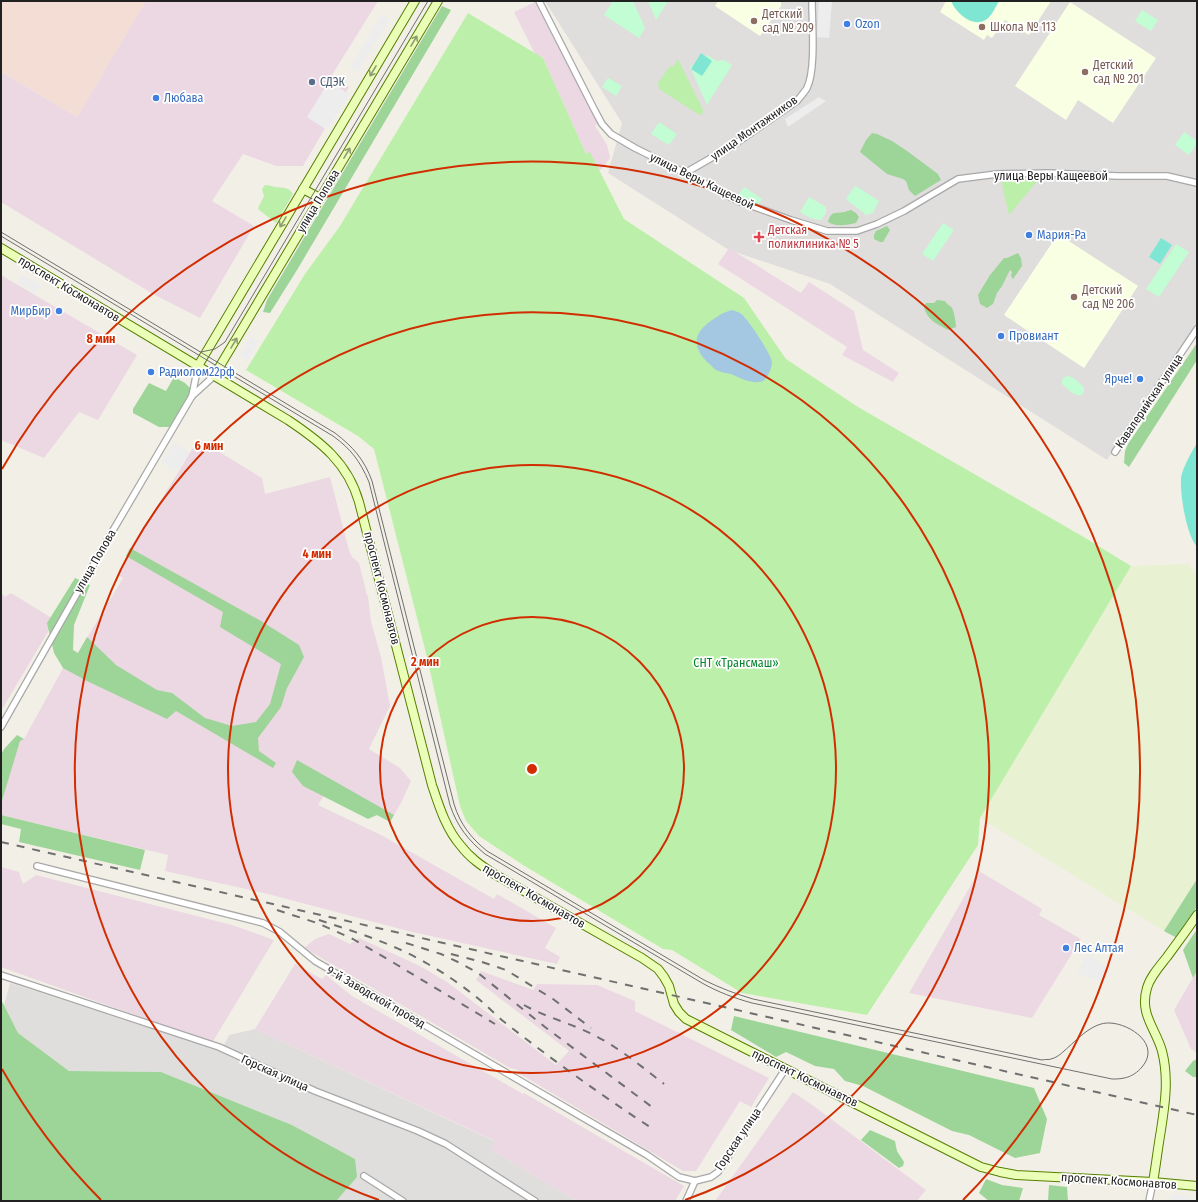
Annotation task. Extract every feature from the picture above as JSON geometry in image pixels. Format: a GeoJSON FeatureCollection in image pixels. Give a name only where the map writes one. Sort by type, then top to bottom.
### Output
{"type":"FeatureCollection","features":[{"type":"Feature","properties":{"kind":"main road","name":"улица Попова"},"geometry":{"type":"LineString","coordinates":[[198,366],[415,1]]}},
{"type":"Feature","properties":{"kind":"main road","name":"улица Попова"},"geometry":{"type":"LineString","coordinates":[[214,376],[438,1]]}},
{"type":"Feature","properties":{"kind":"main road"},"geometry":{"type":"LineString","coordinates":[[303,188],[320,198]]}},
{"type":"Feature","properties":{"kind":"main road","name":"проспект Космонавтов"},"geometry":{"type":"LineString","coordinates":[[1,248],[288,420],[312,436],[327,449],[345,470],[357,493],[432,785],[445,819],[460,845],[479,864],[642,958],[658,969],[670,986],[674,1004],[686,1019],[981,1167],[1016,1175],[1153,1182],[1197,1186]]}},
{"type":"Feature","properties":{"kind":"main road"},"geometry":{"type":"LineString","coordinates":[[1153,1182],[1165,1108],[1166,1074],[1162,1049],[1148,1019],[1144,1007],[1144,998],[1152,976],[1197,915]]}},
{"type":"Feature","properties":{"kind":"street","name":"улица Веры Кащеевой"},"geometry":{"type":"LineString","coordinates":[[539,1],[602,124],[611,134],[738,201],[827,231],[857,231],[877,224],[904,211],[958,179],[964,178],[997,174],[1048,173],[1118,176],[1167,176],[1197,182]]}},
{"type":"Feature","properties":{"kind":"street","name":"улица Монтажников"},"geometry":{"type":"LineString","coordinates":[[685,173],[732,146],[797,101],[803,93],[810,79],[813,51],[812,1]]}},
{"type":"Feature","properties":{"kind":"street","name":"Кавалерийская улица"},"geometry":{"type":"LineString","coordinates":[[1114,452],[1197,330]]}},
{"type":"Feature","properties":{"kind":"street","name":"улица Попова"},"geometry":{"type":"LineString","coordinates":[[192,396],[198,366]]}},
{"type":"Feature","properties":{"kind":"street","name":"улица Попова"},"geometry":{"type":"LineString","coordinates":[[1,727],[112,532],[192,396],[214,376]]}},
{"type":"Feature","properties":{"kind":"street","name":"9-й Заводской проезд"},"geometry":{"type":"LineString","coordinates":[[37,866],[263,923],[280,932],[315,961],[647,1155],[679,1177],[695,1181]]}},
{"type":"Feature","properties":{"kind":"street","name":"Горская улица"},"geometry":{"type":"LineString","coordinates":[[1,975],[219,1047],[315,1091],[418,1131],[446,1144],[535,1201]]}},
{"type":"Feature","properties":{"kind":"street","name":"Горская улица"},"geometry":{"type":"LineString","coordinates":[[695,1181],[718,1172],[786,1068]]}},
{"type":"Feature","properties":{"kind":"street"},"geometry":{"type":"LineString","coordinates":[[364,1176],[403,1201]]}},
{"type":"Feature","properties":{"kind":"street"},"geometry":{"type":"LineString","coordinates":[[686,1201],[695,1181]]}},
{"type":"Feature","properties":{"kind":"street"},"geometry":{"type":"LineString","coordinates":[[1149,1201],[1153,1182]]}},
{"type":"Feature","properties":{"kind":"shaded area"},"geometry":{"type":"Polygon","coordinates":[[[1,1],[146,1],[77,117],[1,72],[1,1]]]}},
{"type":"Feature","properties":{"kind":"shaded area"},"geometry":{"type":"Polygon","coordinates":[[[146,1],[378,1],[332,75],[349,87],[303,166],[276,166],[243,154],[212,201],[254,226],[200,318],[153,294],[1,202],[1,72],[77,117],[146,1]]]}},
{"type":"Feature","properties":{"kind":"shaded area"},"geometry":{"type":"Polygon","coordinates":[[[545,1],[1197,1],[1197,324],[1107,460],[830,284],[729,250],[608,173],[622,123],[545,1]]]}},
{"type":"Feature","properties":{"kind":"shaded area","name":"Детский сад № 209"},"geometry":{"type":"Polygon","coordinates":[[[718,1],[781,1],[781,6],[760,36],[715,6],[718,1]]]}},
{"type":"Feature","properties":{"kind":"shaded area"},"geometry":{"type":"Polygon","coordinates":[[[819,1],[832,1],[829,38],[817,37],[819,1]]]}},
{"type":"Feature","properties":{"kind":"shaded area","name":"Школа № 113"},"geometry":{"type":"Polygon","coordinates":[[[946,1],[1051,1],[1029,35],[1005,20],[992,38],[987,35],[984,40],[940,12],[946,1]]]}},
{"type":"Feature","properties":{"kind":"shaded area"},"geometry":{"type":"Polygon","coordinates":[[[951,1],[999,1],[989,18],[982,22],[976,22],[971,21],[961,15],[953,6],[951,1]]]}},
{"type":"Feature","properties":{"kind":"shaded area"},"geometry":{"type":"Polygon","coordinates":[[[535,2],[598,124],[595,126],[607,145],[610,158],[602,169],[599,170],[590,153],[586,154],[543,58],[535,54],[514,12],[535,2]]]}},
{"type":"Feature","properties":{"kind":"shaded area","name":"Детский сад № 201"},"geometry":{"type":"Polygon","coordinates":[[[1070,2],[1156,58],[1113,123],[1078,100],[1066,120],[1015,86],[1070,2]]]}},
{"type":"Feature","properties":{"kind":"shaded area"},"geometry":{"type":"Polygon","coordinates":[[[382,14],[390,19],[358,72],[350,67],[382,14]]]}},
{"type":"Feature","properties":{"kind":"shaded area"},"geometry":{"type":"Polygon","coordinates":[[[701,53],[712,61],[702,76],[691,69],[701,53]]]}},
{"type":"Feature","properties":{"kind":"shaded area"},"geometry":{"type":"Polygon","coordinates":[[[329,81],[349,94],[327,130],[307,117],[329,81]]]}},
{"type":"Feature","properties":{"kind":"shaded area"},"geometry":{"type":"Polygon","coordinates":[[[819,97],[826,101],[788,127],[785,119],[819,97]]]}},
{"type":"Feature","properties":{"kind":"shaded area","name":"Детский сад № 206"},"geometry":{"type":"Polygon","coordinates":[[[1058,234],[1138,286],[1084,368],[1004,315],[1058,234]]]}},
{"type":"Feature","properties":{"kind":"shaded area"},"geometry":{"type":"Polygon","coordinates":[[[1161,238],[1172,245],[1160,264],[1149,257],[1161,238]]]}},
{"type":"Feature","properties":{"kind":"shaded area"},"geometry":{"type":"Polygon","coordinates":[[[729,248],[801,293],[809,282],[854,311],[863,350],[899,373],[893,382],[842,355],[847,347],[718,264],[729,248]]]}},
{"type":"Feature","properties":{"kind":"shaded area"},"geometry":{"type":"Polygon","coordinates":[[[22,274],[41,285],[36,294],[17,283],[22,274]]]}},
{"type":"Feature","properties":{"kind":"shaded area"},"geometry":{"type":"Polygon","coordinates":[[[1,275],[137,355],[98,420],[79,412],[44,458],[1,440],[1,275]]]}},
{"type":"Feature","properties":{"kind":"shaded area"},"geometry":{"type":"Polygon","coordinates":[[[732,310],[740,313],[748,321],[771,358],[772,362],[770,369],[767,377],[763,381],[751,382],[716,370],[699,352],[697,347],[697,337],[699,333],[708,323],[719,315],[732,310]]]}},
{"type":"Feature","properties":{"kind":"shaded area"},"geometry":{"type":"Polygon","coordinates":[[[251,337],[259,341],[248,361],[240,356],[251,337]]]}},
{"type":"Feature","properties":{"kind":"shaded area"},"geometry":{"type":"Polygon","coordinates":[[[198,439],[262,478],[265,494],[330,477],[349,550],[352,557],[359,563],[368,596],[371,622],[381,657],[390,706],[369,749],[400,768],[411,781],[390,822],[328,789],[318,805],[381,835],[494,899],[497,894],[556,928],[545,948],[560,957],[557,964],[408,931],[268,894],[165,871],[168,855],[1,815],[3,795],[20,741],[24,739],[73,650],[78,653],[123,578],[118,575],[128,557],[126,556],[198,439]]]}},
{"type":"Feature","properties":{"kind":"shaded area"},"geometry":{"type":"Polygon","coordinates":[[[174,442],[190,452],[179,469],[176,468],[175,471],[161,463],[174,442]]]}},
{"type":"Feature","properties":{"kind":"shaded area"},"geometry":{"type":"Polygon","coordinates":[[[1197,443],[1197,547],[1193,541],[1187,524],[1183,504],[1181,478],[1183,470],[1197,443]]]}},
{"type":"Feature","properties":{"kind":"shaded area"},"geometry":{"type":"Polygon","coordinates":[[[1188,564],[1197,574],[1197,879],[1164,931],[980,818],[1131,566],[1188,564]]]}},
{"type":"Feature","properties":{"kind":"shaded area"},"geometry":{"type":"Polygon","coordinates":[[[1,593],[5,597],[11,593],[55,620],[1,711],[1,593]]]}},
{"type":"Feature","properties":{"kind":"shaded area"},"geometry":{"type":"Polygon","coordinates":[[[1,867],[19,872],[23,884],[36,875],[232,925],[274,940],[212,1043],[1,967],[1,867]]]}},
{"type":"Feature","properties":{"kind":"shaded area"},"geometry":{"type":"Polygon","coordinates":[[[979,871],[1042,909],[1039,915],[1081,939],[1032,1018],[909,993],[979,871]]]}},
{"type":"Feature","properties":{"kind":"shaded area"},"geometry":{"type":"Polygon","coordinates":[[[329,934],[350,944],[359,938],[420,966],[447,982],[556,1065],[569,1051],[476,980],[481,971],[533,990],[537,984],[597,985],[635,1001],[635,1011],[769,1078],[751,1107],[740,1101],[696,1171],[683,1171],[520,1074],[518,1070],[510,1068],[304,948],[315,939],[329,934]]]}},
{"type":"Feature","properties":{"kind":"shaded area"},"geometry":{"type":"Polygon","coordinates":[[[1087,954],[1111,969],[1103,982],[1077,973],[1087,954]]]}},
{"type":"Feature","properties":{"kind":"shaded area"},"geometry":{"type":"Polygon","coordinates":[[[295,964],[322,979],[326,975],[352,996],[523,1094],[524,1093],[684,1186],[675,1201],[577,1201],[491,1150],[495,1141],[255,1029],[295,964]]]}},
{"type":"Feature","properties":{"kind":"shaded area"},"geometry":{"type":"Polygon","coordinates":[[[1197,971],[1197,1053],[1191,1049],[1174,1010],[1197,971]]]}},
{"type":"Feature","properties":{"kind":"shaded area"},"geometry":{"type":"Polygon","coordinates":[[[10,983],[221,1051],[229,1035],[255,1029],[496,1142],[491,1150],[577,1201],[337,1201],[355,1159],[292,1125],[161,1072],[69,1071],[18,1033],[4,1005],[10,983]]]}},
{"type":"Feature","properties":{"kind":"shaded area"},"geometry":{"type":"Polygon","coordinates":[[[793,1092],[926,1190],[917,1201],[715,1201],[793,1092]]]}},
{"type":"Feature","properties":{"kind":"shaded area"},"geometry":{"type":"Polygon","coordinates":[[[1173,1193],[1191,1197],[1191,1201],[1171,1201],[1173,1193]]]}},
{"type":"Feature","properties":{"kind":"green space"},"geometry":{"type":"Polygon","coordinates":[[[613,1],[633,1],[645,28],[639,38],[604,15],[613,1]]]}},
{"type":"Feature","properties":{"kind":"green space"},"geometry":{"type":"Polygon","coordinates":[[[648,1],[668,1],[656,20],[648,1]]]}},
{"type":"Feature","properties":{"kind":"green space"},"geometry":{"type":"Polygon","coordinates":[[[442,6],[451,10],[297,270],[270,313],[263,312],[267,300],[442,6]]]}},
{"type":"Feature","properties":{"kind":"green space"},"geometry":{"type":"Polygon","coordinates":[[[1142,10],[1158,20],[1151,31],[1135,21],[1142,10]]]}},
{"type":"Feature","properties":{"kind":"green space","name":"СНТ «Трансмаш»"},"geometry":{"type":"Polygon","coordinates":[[[468,13],[543,58],[586,154],[590,152],[624,219],[744,298],[786,359],[858,407],[1082,536],[1131,566],[980,818],[978,845],[867,1015],[742,993],[672,950],[663,949],[523,865],[479,836],[466,821],[460,806],[426,653],[374,449],[358,436],[246,370],[305,274],[340,226],[468,13]]]}},
{"type":"Feature","properties":{"kind":"green space"},"geometry":{"type":"Polygon","coordinates":[[[707,55],[717,61],[724,60],[732,65],[707,105],[690,67],[707,55]]]}},
{"type":"Feature","properties":{"kind":"green space"},"geometry":{"type":"Polygon","coordinates":[[[678,59],[703,110],[702,115],[698,114],[659,89],[658,83],[670,66],[673,67],[678,59]]]}},
{"type":"Feature","properties":{"kind":"green space"},"geometry":{"type":"Polygon","coordinates":[[[608,78],[622,86],[616,96],[602,87],[608,78]]]}},
{"type":"Feature","properties":{"kind":"green space"},"geometry":{"type":"Polygon","coordinates":[[[659,122],[677,134],[669,145],[651,134],[659,122]]]}},
{"type":"Feature","properties":{"kind":"green space"},"geometry":{"type":"Polygon","coordinates":[[[1184,132],[1197,141],[1189,155],[1175,145],[1184,132]]]}},
{"type":"Feature","properties":{"kind":"green space"},"geometry":{"type":"Polygon","coordinates":[[[872,133],[892,141],[907,151],[938,174],[941,180],[915,196],[909,190],[906,181],[887,174],[860,152],[866,140],[872,133]]]}},
{"type":"Feature","properties":{"kind":"green space"},"geometry":{"type":"Polygon","coordinates":[[[1039,179],[1009,215],[1001,180],[1039,179]]]}},
{"type":"Feature","properties":{"kind":"green space"},"geometry":{"type":"Polygon","coordinates":[[[265,185],[286,188],[293,194],[276,223],[258,208],[264,196],[262,189],[265,185]]]}},
{"type":"Feature","properties":{"kind":"green space"},"geometry":{"type":"Polygon","coordinates":[[[856,186],[879,201],[873,213],[866,215],[846,199],[856,186]]]}},
{"type":"Feature","properties":{"kind":"green space"},"geometry":{"type":"Polygon","coordinates":[[[744,187],[762,199],[758,205],[737,197],[744,187]]]}},
{"type":"Feature","properties":{"kind":"green space"},"geometry":{"type":"Polygon","coordinates":[[[809,197],[826,207],[826,213],[821,220],[812,219],[800,212],[809,197]]]}},
{"type":"Feature","properties":{"kind":"green space"},"geometry":{"type":"Polygon","coordinates":[[[851,210],[859,217],[856,223],[838,225],[828,222],[832,214],[851,210]]]}},
{"type":"Feature","properties":{"kind":"green space"},"geometry":{"type":"Polygon","coordinates":[[[943,223],[954,230],[933,261],[922,254],[943,223]]]}},
{"type":"Feature","properties":{"kind":"green space"},"geometry":{"type":"Polygon","coordinates":[[[887,226],[890,230],[883,242],[874,239],[876,231],[887,226]]]}},
{"type":"Feature","properties":{"kind":"green space"},"geometry":{"type":"Polygon","coordinates":[[[1176,244],[1189,252],[1159,297],[1146,289],[1176,244]]]}},
{"type":"Feature","properties":{"kind":"green space"},"geometry":{"type":"Polygon","coordinates":[[[1018,253],[1021,258],[1022,266],[1013,279],[1011,276],[1012,272],[1010,270],[997,293],[993,304],[987,308],[980,304],[978,295],[990,275],[1004,258],[1018,253]]]}},
{"type":"Feature","properties":{"kind":"green space"},"geometry":{"type":"Polygon","coordinates":[[[937,300],[945,301],[952,308],[956,327],[948,330],[933,321],[927,315],[924,307],[926,303],[934,303],[937,300]]]}},
{"type":"Feature","properties":{"kind":"green space"},"geometry":{"type":"Polygon","coordinates":[[[1197,343],[1197,360],[1129,467],[1124,463],[1125,451],[1128,444],[1197,343]]]}},
{"type":"Feature","properties":{"kind":"green space"},"geometry":{"type":"Polygon","coordinates":[[[1066,376],[1072,377],[1084,387],[1084,392],[1081,396],[1072,393],[1062,384],[1062,380],[1066,376]]]}},
{"type":"Feature","properties":{"kind":"green space"},"geometry":{"type":"Polygon","coordinates":[[[174,377],[185,383],[192,390],[170,427],[159,427],[133,413],[133,409],[149,383],[166,391],[174,377]]]}},
{"type":"Feature","properties":{"kind":"green space"},"geometry":{"type":"Polygon","coordinates":[[[130,548],[261,621],[299,645],[304,657],[287,688],[281,707],[258,738],[259,751],[276,763],[273,768],[176,711],[167,719],[63,668],[54,653],[47,623],[75,578],[90,585],[74,625],[73,650],[78,653],[87,637],[116,665],[157,690],[172,693],[205,718],[232,726],[256,722],[270,704],[281,664],[220,627],[223,612],[126,556],[130,548]]]}},
{"type":"Feature","properties":{"kind":"green space"},"geometry":{"type":"Polygon","coordinates":[[[17,735],[24,739],[20,741],[1,804],[1,754],[17,735]]]}},
{"type":"Feature","properties":{"kind":"green space"},"geometry":{"type":"Polygon","coordinates":[[[297,760],[394,815],[390,822],[377,815],[368,819],[303,786],[292,772],[297,760]]]}},
{"type":"Feature","properties":{"kind":"green space"},"geometry":{"type":"Polygon","coordinates":[[[1,815],[145,850],[140,870],[19,842],[21,829],[1,824],[1,815]]]}},
{"type":"Feature","properties":{"kind":"green space"},"geometry":{"type":"Polygon","coordinates":[[[1197,879],[1197,907],[1177,938],[1164,931],[1197,879]]]}},
{"type":"Feature","properties":{"kind":"green space"},"geometry":{"type":"Polygon","coordinates":[[[1197,931],[1197,971],[1193,978],[1183,950],[1197,931]]]}},
{"type":"Feature","properties":{"kind":"green space"},"geometry":{"type":"Polygon","coordinates":[[[1,1000],[18,1033],[69,1071],[161,1072],[292,1125],[355,1159],[357,1177],[337,1201],[1,1201],[1,1000]]]}},
{"type":"Feature","properties":{"kind":"green space"},"geometry":{"type":"Polygon","coordinates":[[[734,1016],[1034,1088],[1047,1119],[1040,1153],[1015,1158],[969,1135],[952,1131],[863,1086],[845,1081],[834,1069],[815,1066],[786,1052],[776,1057],[731,1030],[734,1016]]]}},
{"type":"Feature","properties":{"kind":"green space"},"geometry":{"type":"Polygon","coordinates":[[[1197,1059],[1197,1077],[1193,1077],[1185,1071],[1193,1061],[1197,1059]]]}},
{"type":"Feature","properties":{"kind":"green space"},"geometry":{"type":"Polygon","coordinates":[[[870,1130],[895,1141],[897,1151],[904,1162],[903,1166],[899,1168],[861,1140],[870,1130]]]}},
{"type":"Feature","properties":{"kind":"green space"},"geometry":{"type":"Polygon","coordinates":[[[986,1179],[1002,1185],[1023,1188],[1019,1201],[989,1201],[979,1193],[986,1179]]]}},
{"type":"Feature","properties":{"kind":"green space"},"geometry":{"type":"Polygon","coordinates":[[[1049,1185],[1067,1187],[1068,1201],[1048,1201],[1049,1185]]]}},
{"type":"Feature","properties":{"kind":"tram line"},"geometry":{"type":"LineString","coordinates":[[201,352],[215,349],[225,342],[428,1]]}},
{"type":"Feature","properties":{"kind":"tram line"},"geometry":{"type":"LineString","coordinates":[[1,232],[335,433],[347,443],[362,460],[372,481],[456,811],[467,830],[487,851],[704,980],[740,995],[1042,1060],[1055,1058],[1085,1032],[1097,1025],[1103,1023],[1118,1024],[1127,1027],[1141,1037],[1146,1044],[1148,1051],[1147,1059],[1142,1067],[1129,1077],[1112,1079],[739,999],[702,983],[485,854],[464,832],[456,820],[450,805],[369,482],[354,456],[333,436],[1,236]]}},
{"type":"Feature","properties":{"kind":"railway"},"geometry":{"type":"LineString","coordinates":[[1,842],[1197,1115]]}},
{"type":"Feature","properties":{"kind":"railway"},"geometry":{"type":"LineString","coordinates":[[277,910],[317,923],[353,939],[495,1024]]}},
{"type":"Feature","properties":{"kind":"railway"},"geometry":{"type":"LineString","coordinates":[[319,920],[388,944],[402,950],[441,972],[474,995],[503,1021],[558,1063],[653,1129]]}},
{"type":"Feature","properties":{"kind":"railway"},"geometry":{"type":"LineString","coordinates":[[406,943],[441,954],[478,973],[545,1027],[656,1110]]}},
{"type":"Feature","properties":{"kind":"railway"},"geometry":{"type":"LineString","coordinates":[[451,954],[506,970],[553,999],[591,1028]]}},
{"type":"Feature","properties":{"kind":"railway"},"geometry":{"type":"LineString","coordinates":[[524,1005],[602,1039],[629,1057],[664,1084]]}},
{"type":"Feature","properties":{"kind":"place","name":"Детский сад № 209"},"geometry":{"type":"Point","coordinates":[754,21]}},
{"type":"Feature","properties":{"kind":"place","name":"Ozon"},"geometry":{"type":"Point","coordinates":[847,24]}},
{"type":"Feature","properties":{"kind":"place","name":"Школа № 113"},"geometry":{"type":"Point","coordinates":[982,27]}},
{"type":"Feature","properties":{"kind":"place","name":"Детский сад № 201"},"geometry":{"type":"Point","coordinates":[1085,72]}},
{"type":"Feature","properties":{"kind":"place","name":"СДЭК"},"geometry":{"type":"Point","coordinates":[312,82]}},
{"type":"Feature","properties":{"kind":"place","name":"Любава"},"geometry":{"type":"Point","coordinates":[156,98]}},
{"type":"Feature","properties":{"kind":"place","name":"Мария-Ра"},"geometry":{"type":"Point","coordinates":[1029,235]}},
{"type":"Feature","properties":{"kind":"place","name":"Детская поликлиника № 5"},"geometry":{"type":"Point","coordinates":[759,237]}},
{"type":"Feature","properties":{"kind":"place","name":"Детский сад № 206"},"geometry":{"type":"Point","coordinates":[1074,297]}},
{"type":"Feature","properties":{"kind":"place","name":"МирБир"},"geometry":{"type":"Point","coordinates":[59,311]}},
{"type":"Feature","properties":{"kind":"place","name":"Провиант"},"geometry":{"type":"Point","coordinates":[1001,336]}},
{"type":"Feature","properties":{"kind":"place","name":"Радиолом22рф"},"geometry":{"type":"Point","coordinates":[151,372]}},
{"type":"Feature","properties":{"kind":"place","name":"Ярче!"},"geometry":{"type":"Point","coordinates":[1140,379]}},
{"type":"Feature","properties":{"kind":"place","name":"Лес Алтая"},"geometry":{"type":"Point","coordinates":[1066,948]}}]}
